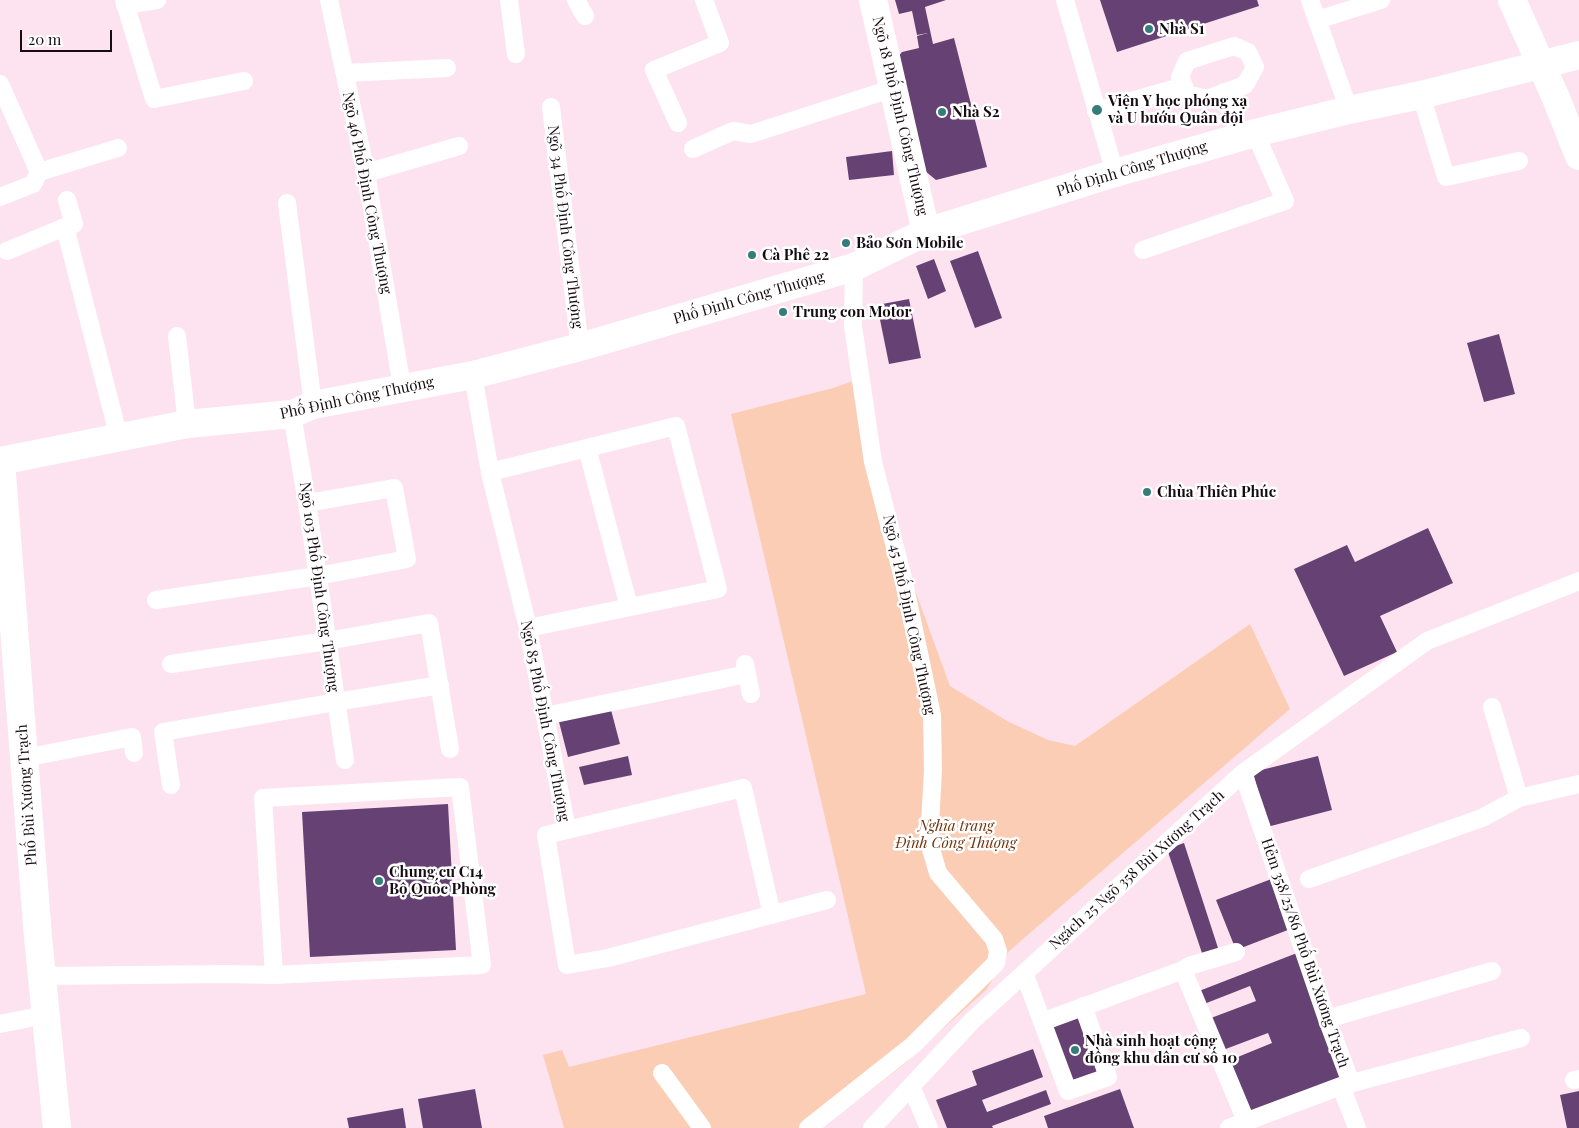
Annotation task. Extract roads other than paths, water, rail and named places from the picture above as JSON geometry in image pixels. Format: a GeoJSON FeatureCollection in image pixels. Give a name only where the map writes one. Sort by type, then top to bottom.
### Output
{"type":"FeatureCollection","features":[{"type":"Feature","properties":{"kind":"street","name":"Ngõ 18 Phố Định Công Thượng"},"geometry":{"type":"LineString","coordinates":[[873,0],[926,232]]}},
{"type":"Feature","properties":{"kind":"street"},"geometry":{"type":"LineString","coordinates":[[1512,0],[1542,66],[1579,156]]}},
{"type":"Feature","properties":{"kind":"street","name":"Phố Định Công Thượng"},"geometry":{"type":"LineString","coordinates":[[0,461],[186,424],[303,409],[473,375],[580,347],[854,267],[926,232],[1115,173],[1249,135],[1542,66],[1579,55]]}},
{"type":"Feature","properties":{"kind":"street","name":"Phố Bùi Xương Trạch"},"geometry":{"type":"LineString","coordinates":[[0,461],[45,1015],[57,1128]]}},
{"type":"Feature","properties":{"kind":"lane"},"geometry":{"type":"LineString","coordinates":[[157,0],[125,3],[154,99],[244,81]]}},
{"type":"Feature","properties":{"kind":"lane","name":"Ngõ 46 Phố Định Công Thượng"},"geometry":{"type":"LineString","coordinates":[[329,0],[366,173],[402,388]]}},
{"type":"Feature","properties":{"kind":"lane"},"geometry":{"type":"LineString","coordinates":[[509,0],[516,54]]}},
{"type":"Feature","properties":{"kind":"lane"},"geometry":{"type":"LineString","coordinates":[[576,0],[585,16]]}},
{"type":"Feature","properties":{"kind":"lane"},"geometry":{"type":"LineString","coordinates":[[678,123],[654,70],[720,43],[704,0]]}},
{"type":"Feature","properties":{"kind":"lane"},"geometry":{"type":"LineString","coordinates":[[1066,0],[1115,173]]}},
{"type":"Feature","properties":{"kind":"lane"},"geometry":{"type":"LineString","coordinates":[[1310,0],[1349,110]]}},
{"type":"Feature","properties":{"kind":"lane"},"geometry":{"type":"LineString","coordinates":[[1318,20],[1381,0]]}},
{"type":"Feature","properties":{"kind":"lane"},"geometry":{"type":"LineString","coordinates":[[1234,46],[1248,52],[1254,67],[1245,85],[1224,92],[1207,99],[1187,94],[1180,77],[1187,61],[1234,46]]}},
{"type":"Feature","properties":{"kind":"lane"},"geometry":{"type":"LineString","coordinates":[[344,73],[447,68]]}},
{"type":"Feature","properties":{"kind":"lane"},"geometry":{"type":"LineString","coordinates":[[0,84],[39,172]]}},
{"type":"Feature","properties":{"kind":"lane"},"geometry":{"type":"LineString","coordinates":[[1096,111],[1184,86]]}},
{"type":"Feature","properties":{"kind":"lane"},"geometry":{"type":"LineString","coordinates":[[693,149],[734,131],[751,134],[894,88]]}},
{"type":"Feature","properties":{"kind":"lane"},"geometry":{"type":"LineString","coordinates":[[1143,250],[1285,201],[1249,135],[1236,125],[1224,92]]}},
{"type":"Feature","properties":{"kind":"lane"},"geometry":{"type":"LineString","coordinates":[[1421,95],[1446,177],[1519,161]]}},
{"type":"Feature","properties":{"kind":"lane","name":"Ngõ 34 Phố Định Công Thượng"},"geometry":{"type":"LineString","coordinates":[[551,107],[580,347]]}},
{"type":"Feature","properties":{"kind":"lane"},"geometry":{"type":"LineString","coordinates":[[366,173],[459,146]]}},
{"type":"Feature","properties":{"kind":"lane"},"geometry":{"type":"LineString","coordinates":[[0,197],[33,184],[39,172],[118,148]]}},
{"type":"Feature","properties":{"kind":"lane"},"geometry":{"type":"LineString","coordinates":[[6,251],[74,224],[67,200]]}},
{"type":"Feature","properties":{"kind":"lane","name":"Ngõ 103 Phố Định Công Thượng"},"geometry":{"type":"LineString","coordinates":[[287,203],[303,409],[307,503],[345,760]]}},
{"type":"Feature","properties":{"kind":"lane"},"geometry":{"type":"LineString","coordinates":[[66,227],[118,438]]}},
{"type":"Feature","properties":{"kind":"lane","name":"Ngõ 45 Phố Định Công Thượng"},"geometry":{"type":"LineString","coordinates":[[808,1128],[913,1045],[996,963],[998,951],[994,939],[938,873],[929,842],[933,770],[932,715],[904,582],[873,462],[853,326],[854,267]]}},
{"type":"Feature","properties":{"kind":"lane"},"geometry":{"type":"LineString","coordinates":[[177,336],[186,424]]}},
{"type":"Feature","properties":{"kind":"lane","name":"Ngõ 85 Phố Định Công Thượng"},"geometry":{"type":"LineString","coordinates":[[473,375],[490,472],[528,628],[567,830],[546,835],[567,965],[608,958],[827,900]]}},
{"type":"Feature","properties":{"kind":"lane"},"geometry":{"type":"LineString","coordinates":[[490,472],[676,426],[718,589],[528,628]]}},
{"type":"Feature","properties":{"kind":"lane"},"geometry":{"type":"LineString","coordinates":[[587,448],[629,607]]}},
{"type":"Feature","properties":{"kind":"lane"},"geometry":{"type":"LineString","coordinates":[[156,600],[318,576],[407,559],[394,488],[307,503]]}},
{"type":"Feature","properties":{"kind":"lane","name":"Ngách 25 Ngõ 358 Bùi Xương Trạch"},"geometry":{"type":"LineString","coordinates":[[872,1128],[972,1021],[1243,773],[1427,641],[1579,581]]}},
{"type":"Feature","properties":{"kind":"lane"},"geometry":{"type":"LineString","coordinates":[[171,664],[429,624],[450,749]]}},
{"type":"Feature","properties":{"kind":"lane"},"geometry":{"type":"LineString","coordinates":[[545,716],[746,669],[750,694]]}},
{"type":"Feature","properties":{"kind":"lane"},"geometry":{"type":"LineString","coordinates":[[171,785],[163,732],[440,685]]}},
{"type":"Feature","properties":{"kind":"lane"},"geometry":{"type":"LineString","coordinates":[[1492,707],[1519,798]]}},
{"type":"Feature","properties":{"kind":"lane"},"geometry":{"type":"LineString","coordinates":[[24,758],[132,737],[134,752]]}},
{"type":"Feature","properties":{"kind":"lane","name":"Hẻm 358/25/86 Phố Bùi Xương Trạch"},"geometry":{"type":"LineString","coordinates":[[1229,1128],[1346,1085],[1327,1019],[1243,773]]}},
{"type":"Feature","properties":{"kind":"lane"},"geometry":{"type":"LineString","coordinates":[[1310,879],[1482,818],[1519,798],[1579,784]]}},
{"type":"Feature","properties":{"kind":"lane"},"geometry":{"type":"LineString","coordinates":[[42,976],[274,975],[482,965],[460,787],[263,798],[274,975]]}},
{"type":"Feature","properties":{"kind":"lane"},"geometry":{"type":"LineString","coordinates":[[567,830],[744,788],[772,915]]}},
{"type":"Feature","properties":{"kind":"lane"},"geometry":{"type":"LineString","coordinates":[[1042,1022],[1184,970],[1189,966],[1236,952]]}},
{"type":"Feature","properties":{"kind":"lane"},"geometry":{"type":"LineString","coordinates":[[1184,970],[1246,1121]]}},
{"type":"Feature","properties":{"kind":"lane"},"geometry":{"type":"LineString","coordinates":[[1327,1019],[1492,971]]}},
{"type":"Feature","properties":{"kind":"lane"},"geometry":{"type":"LineString","coordinates":[[1024,973],[1068,1092],[1108,1078],[1082,1006]]}},
{"type":"Feature","properties":{"kind":"lane"},"geometry":{"type":"LineString","coordinates":[[0,1024],[45,1015]]}},
{"type":"Feature","properties":{"kind":"lane"},"geometry":{"type":"LineString","coordinates":[[1357,1128],[1346,1085],[1522,1038]]}},
{"type":"Feature","properties":{"kind":"lane"},"geometry":{"type":"LineString","coordinates":[[662,1073],[702,1128]]}},
{"type":"Feature","properties":{"kind":"lane"},"geometry":{"type":"LineString","coordinates":[[911,1086],[929,1128]]}},
{"type":"Feature","properties":{"kind":"place","name":"Nhà S1"},"geometry":{"type":"Point","coordinates":[1149,29]}},
{"type":"Feature","properties":{"kind":"place","name":"Viện Y học phóng xạ và U bướu Quân đội"},"geometry":{"type":"Point","coordinates":[1097,110]}},
{"type":"Feature","properties":{"kind":"place","name":"Nhà S2"},"geometry":{"type":"Point","coordinates":[942,112]}},
{"type":"Feature","properties":{"kind":"place","name":"Bảo Sơn Mobile"},"geometry":{"type":"Point","coordinates":[846,243]}},
{"type":"Feature","properties":{"kind":"place","name":"Cà Phê 22"},"geometry":{"type":"Point","coordinates":[752,255]}},
{"type":"Feature","properties":{"kind":"place","name":"Trung con Motor"},"geometry":{"type":"Point","coordinates":[783,312]}},
{"type":"Feature","properties":{"kind":"place","name":"Chùa Thiên Phúc"},"geometry":{"type":"Point","coordinates":[1147,492]}},
{"type":"Feature","properties":{"kind":"place","name":"Chung cư C14 Bộ Quốc Phòng"},"geometry":{"type":"Point","coordinates":[379,881]}},
{"type":"Feature","properties":{"kind":"place","name":"Nhà sinh hoạt cộng đồng khu dân cư số 10"},"geometry":{"type":"Point","coordinates":[1075,1050]}},
{"type":"Feature","properties":{"kind":"park label","name":"Nghĩa trang Định Công Thượng"},"geometry":{"type":"Point","coordinates":[956,834]}}]}
